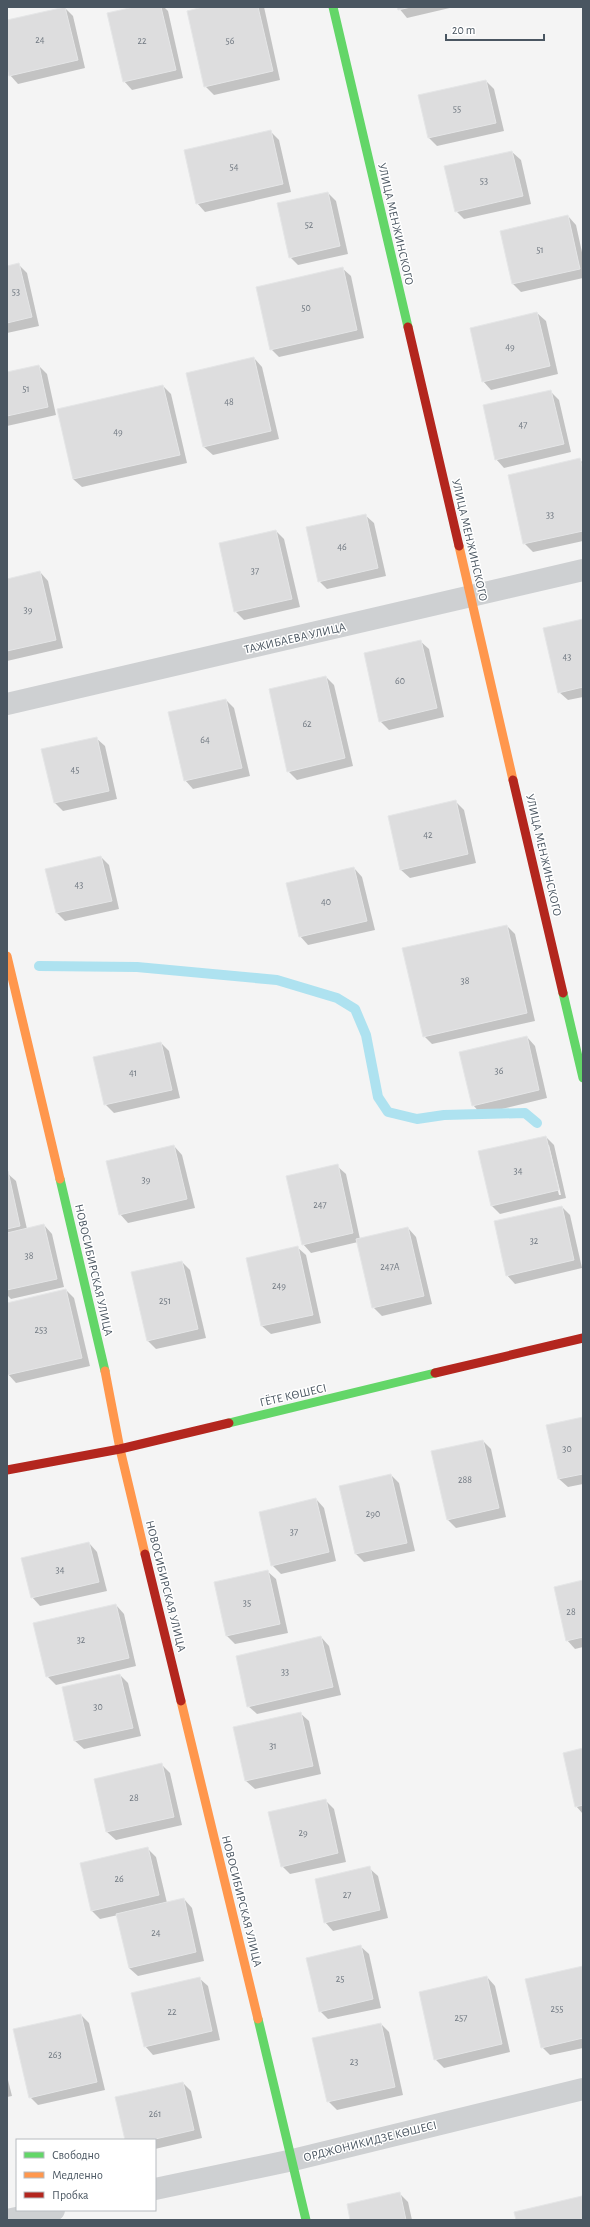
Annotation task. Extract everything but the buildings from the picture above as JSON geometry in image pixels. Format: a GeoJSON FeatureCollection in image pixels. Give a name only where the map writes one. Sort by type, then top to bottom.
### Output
{"type":"FeatureCollection","features":[{"type":"Feature","properties":{"kind":"street","name":"УЛИЦА МЕНЖИНСКОГО"},"geometry":{"type":"LineString","coordinates":[[333,7],[583,1078]]}},
{"type":"Feature","properties":{"kind":"street","name":"ТАЖИБАЕВА УЛИЦА"},"geometry":{"type":"LineString","coordinates":[[7,704],[472,598],[583,570]]}},
{"type":"Feature","properties":{"kind":"street","name":"НОВОСИБИРСКАЯ УЛИЦА"},"geometry":{"type":"LineString","coordinates":[[7,956],[111,1397],[120,1449],[293,2160],[306,2220]]}},
{"type":"Feature","properties":{"kind":"street","name":"ГЁТЕ КӨШЕСІ"},"geometry":{"type":"LineString","coordinates":[[7,1470],[120,1449],[583,1338]]}},
{"type":"Feature","properties":{"kind":"street","name":"ОРДЖОНИКИДЗЕ КӨШЕСІ"},"geometry":{"type":"LineString","coordinates":[[156,2189],[293,2160],[583,2089]]}},
{"type":"Feature","properties":{"kind":"street"},"geometry":{"type":"LineString","coordinates":[[7,2220],[49,2211]]}},
{"type":"Feature","properties":{"kind":"waterway"},"geometry":{"type":"LineString","coordinates":[[39,966],[137,967],[277,980],[337,998],[355,1009],[366,1035],[378,1097],[388,1112],[417,1119],[444,1115],[525,1113],[537,1123]]}},
{"type":"Feature","properties":{"kind":"traffic: fast"},"geometry":{"type":"LineString","coordinates":[[333,7],[408,327]]}},
{"type":"Feature","properties":{"kind":"traffic: fast"},"geometry":{"type":"LineString","coordinates":[[563,993],[583,1078]]}},
{"type":"Feature","properties":{"kind":"traffic: fast"},"geometry":{"type":"LineString","coordinates":[[60,1179],[105,1371]]}},
{"type":"Feature","properties":{"kind":"traffic: fast"},"geometry":{"type":"LineString","coordinates":[[229,1423],[435,1373]]}},
{"type":"Feature","properties":{"kind":"traffic: fast"},"geometry":{"type":"LineString","coordinates":[[258,2019],[306,2220]]}},
{"type":"Feature","properties":{"kind":"traffic: slow"},"geometry":{"type":"LineString","coordinates":[[459,546],[513,780]]}},
{"type":"Feature","properties":{"kind":"traffic: slow"},"geometry":{"type":"LineString","coordinates":[[7,956],[60,1179]]}},
{"type":"Feature","properties":{"kind":"traffic: slow"},"geometry":{"type":"LineString","coordinates":[[105,1371],[120,1449],[145,1554]]}},
{"type":"Feature","properties":{"kind":"traffic: slow"},"geometry":{"type":"LineString","coordinates":[[181,1701],[258,2019]]}},
{"type":"Feature","properties":{"kind":"traffic: jam"},"geometry":{"type":"LineString","coordinates":[[408,327],[459,546]]}},
{"type":"Feature","properties":{"kind":"traffic: jam"},"geometry":{"type":"LineString","coordinates":[[513,780],[563,993]]}},
{"type":"Feature","properties":{"kind":"traffic: jam"},"geometry":{"type":"LineString","coordinates":[[435,1373],[583,1338]]}},
{"type":"Feature","properties":{"kind":"traffic: jam"},"geometry":{"type":"LineString","coordinates":[[7,1470],[120,1449],[229,1423]]}},
{"type":"Feature","properties":{"kind":"traffic: jam"},"geometry":{"type":"LineString","coordinates":[[145,1554],[181,1701]]}}]}
